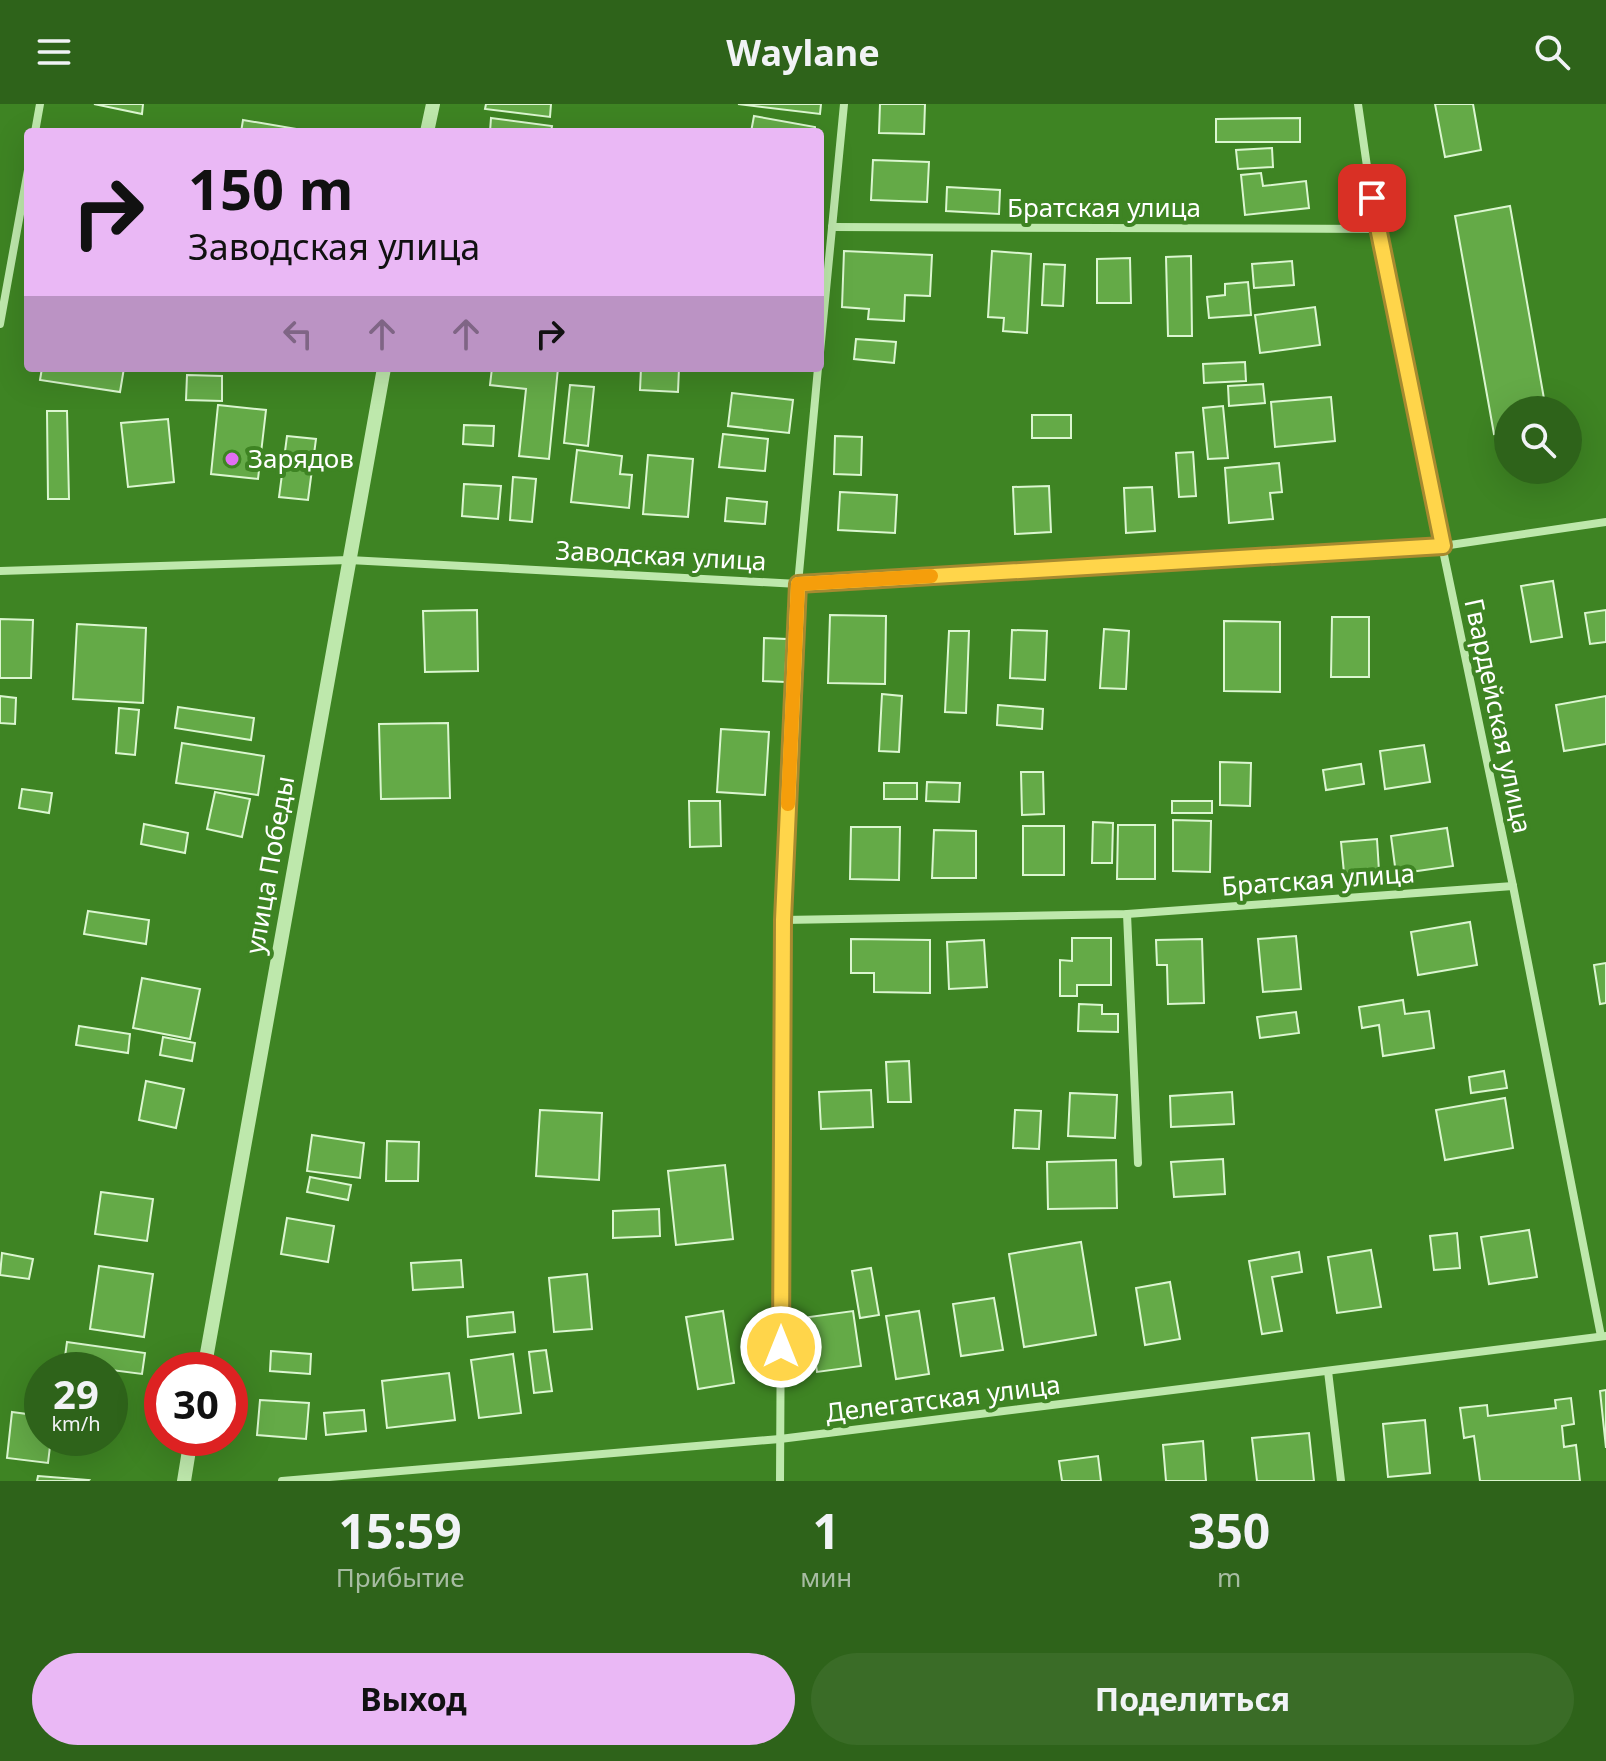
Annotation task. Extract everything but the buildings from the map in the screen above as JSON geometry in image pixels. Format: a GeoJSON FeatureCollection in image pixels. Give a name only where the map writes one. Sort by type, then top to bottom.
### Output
{"type":"FeatureCollection","features":[{"type":"Feature","properties":{"kind":"street"},"geometry":{"type":"LineString","coordinates":[[36,128],[40,104]]}},
{"type":"Feature","properties":{"kind":"street"},"geometry":{"type":"LineString","coordinates":[[428,128],[433,104]]}},
{"type":"Feature","properties":{"kind":"street"},"geometry":{"type":"LineString","coordinates":[[824,310],[844,104]]}},
{"type":"Feature","properties":{"kind":"street","name":"Гвардейская улица"},"geometry":{"type":"LineString","coordinates":[[1358,104],[1376,229],[1604,1336]]}},
{"type":"Feature","properties":{"kind":"street"},"geometry":{"type":"LineString","coordinates":[[0,324],[24,192]]}},
{"type":"Feature","properties":{"kind":"street","name":"Братская улица"},"geometry":{"type":"LineString","coordinates":[[832,227],[1376,229]]}},
{"type":"Feature","properties":{"kind":"street","name":"улица Победы"},"geometry":{"type":"LineString","coordinates":[[207,1352],[383,372]]}},
{"type":"Feature","properties":{"kind":"street"},"geometry":{"type":"LineString","coordinates":[[780,1481],[783,920],[798,584],[818,372]]}},
{"type":"Feature","properties":{"kind":"street","name":"Заводская улица"},"geometry":{"type":"LineString","coordinates":[[0,571],[349,560],[798,584],[1443,546],[1606,522]]}},
{"type":"Feature","properties":{"kind":"street","name":"Братская улица"},"geometry":{"type":"LineString","coordinates":[[783,920],[1127,914],[1513,886]]}},
{"type":"Feature","properties":{"kind":"street"},"geometry":{"type":"LineString","coordinates":[[1127,914],[1138,1163]]}},
{"type":"Feature","properties":{"kind":"street","name":"Делегатская улица"},"geometry":{"type":"LineString","coordinates":[[282,1481],[780,1439],[1604,1336]]}},
{"type":"Feature","properties":{"kind":"street"},"geometry":{"type":"LineString","coordinates":[[1328,1371],[1341,1481]]}},
{"type":"Feature","properties":{"kind":"street"},"geometry":{"type":"LineString","coordinates":[[184,1481],[188,1456]]}},
{"type":"Feature","properties":{"kind":"slow traffic"},"geometry":{"type":"LineString","coordinates":[[788,804],[798,584],[931,576]]}},
{"type":"Feature","properties":{"kind":"place","name":"Зарядов"},"geometry":{"type":"Point","coordinates":[232,459]}},
{"type":"Feature","properties":{"kind":"route"},"geometry":{"type":"LineString","coordinates":[[781,1347],[783,920],[798,584],[1443,546],[1372,198]]}}]}
